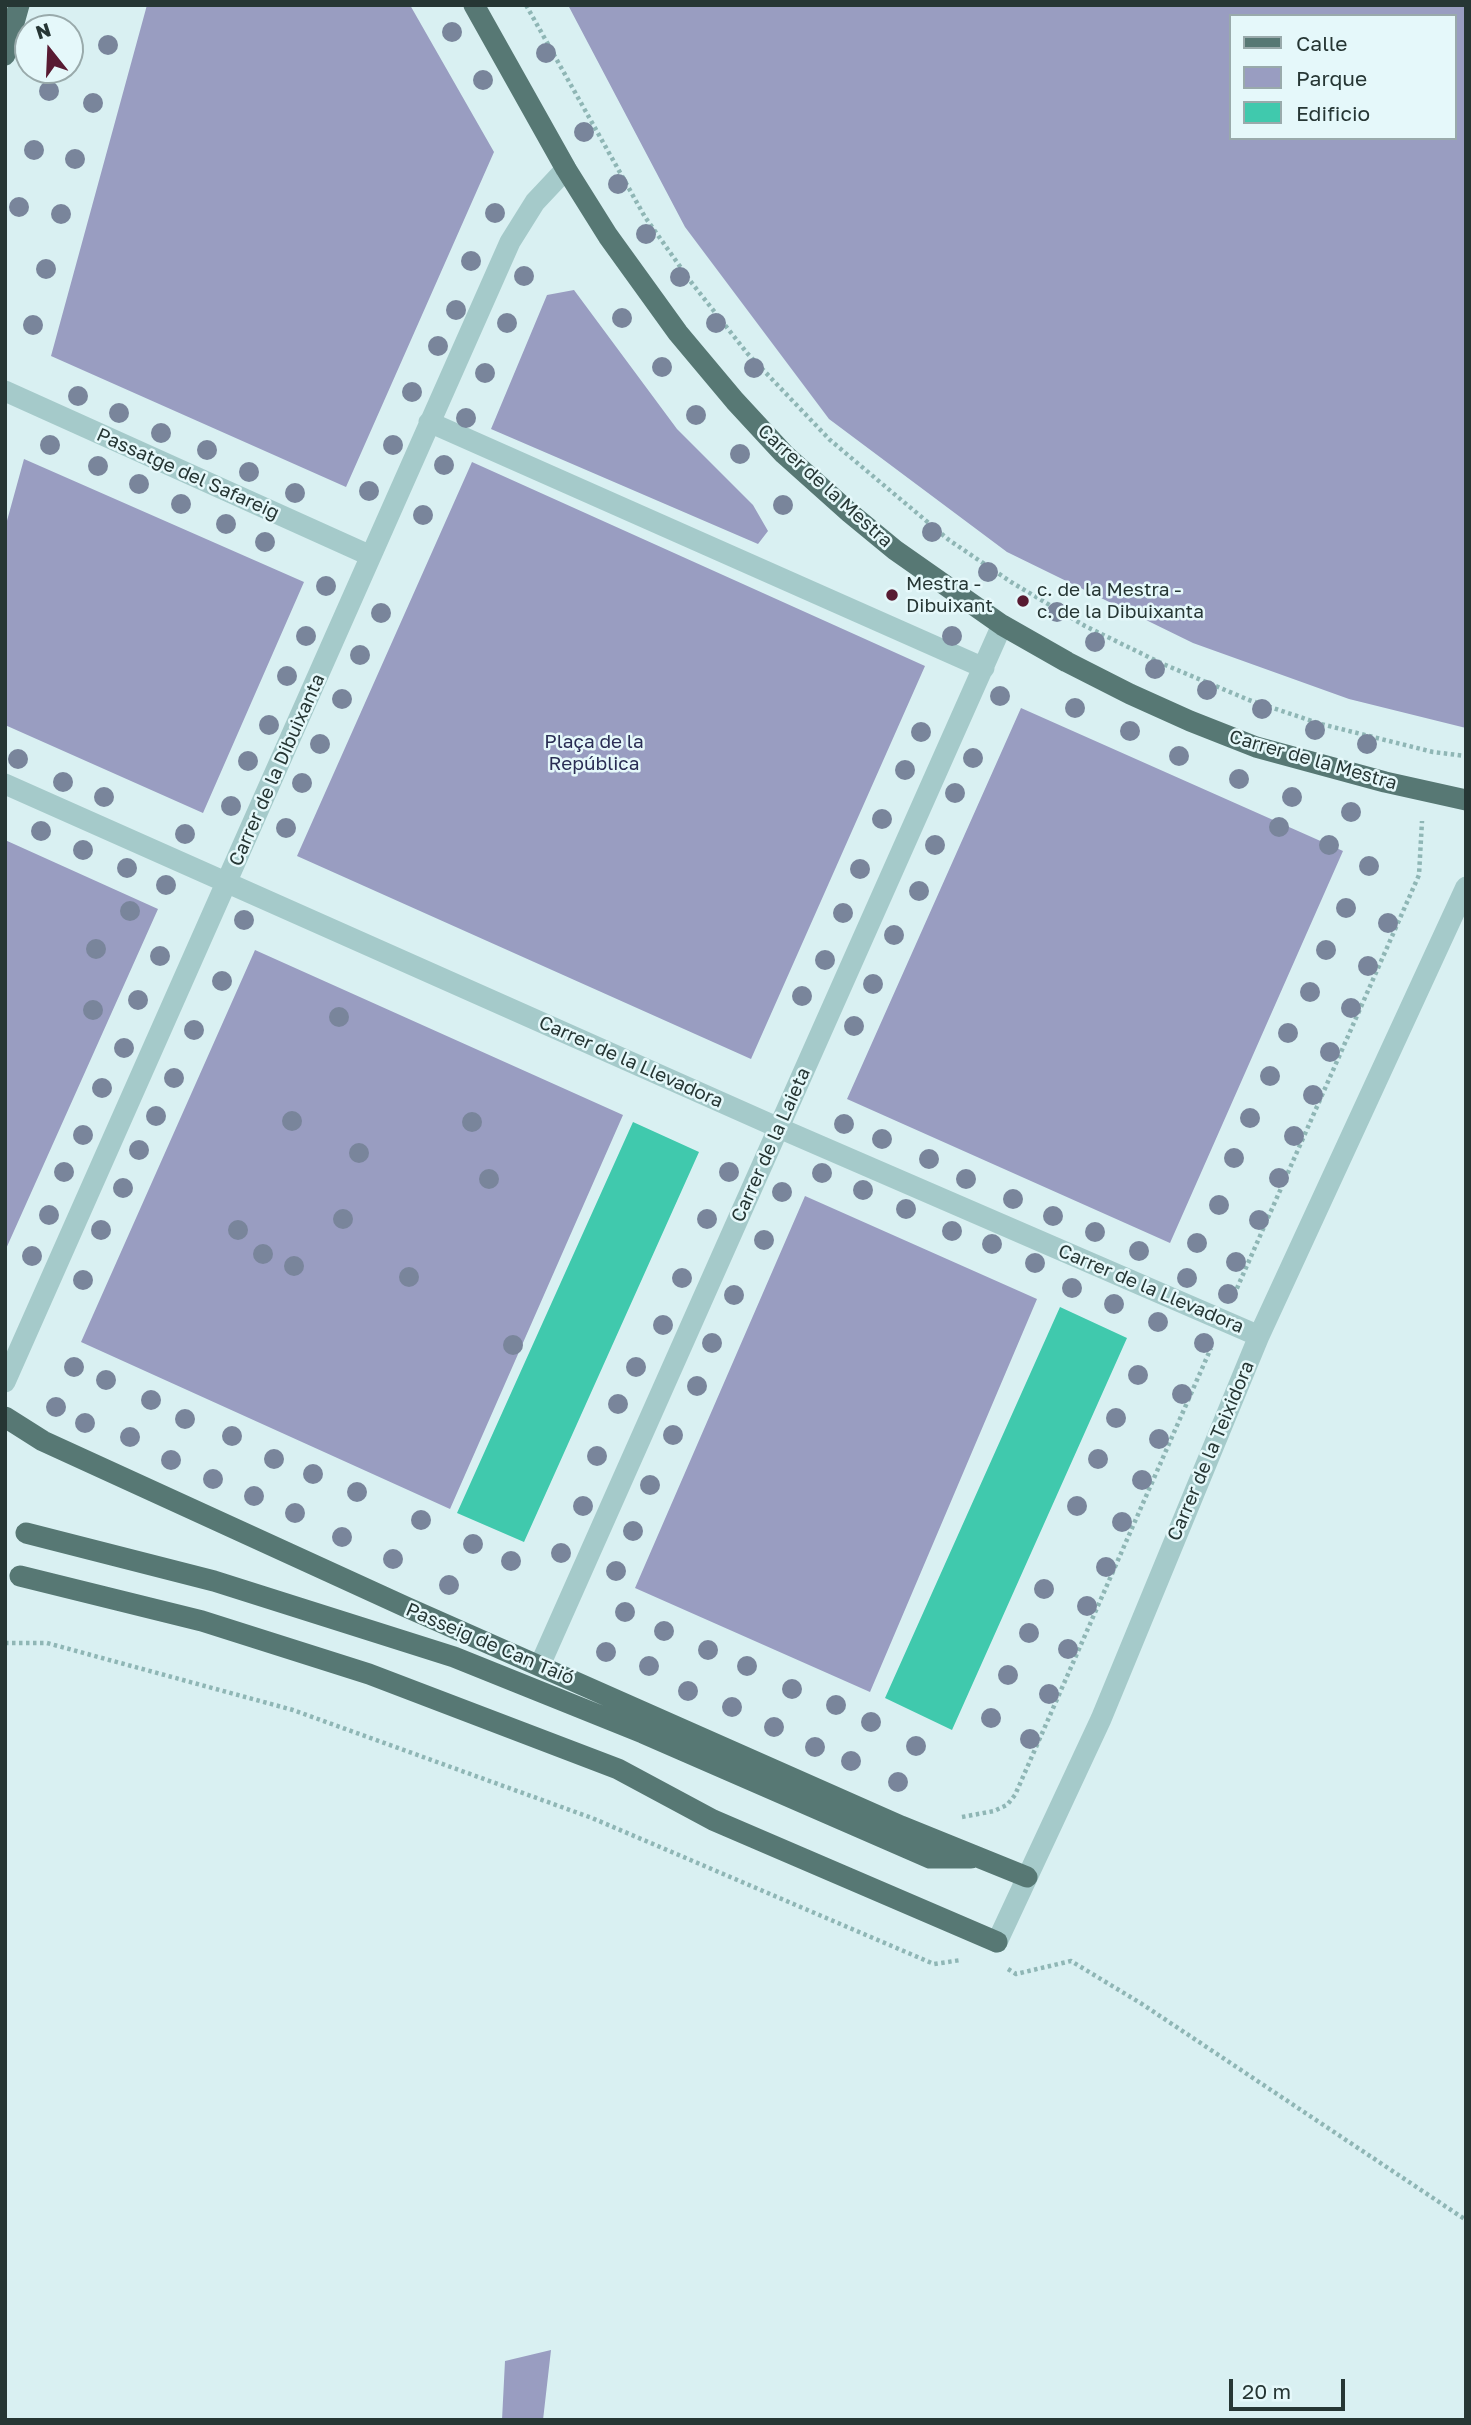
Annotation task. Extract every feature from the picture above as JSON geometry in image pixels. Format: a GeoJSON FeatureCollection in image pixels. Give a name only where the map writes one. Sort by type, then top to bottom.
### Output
{"type":"FeatureCollection","features":[{"type":"Feature","properties":{"kind":"main road"},"geometry":{"type":"LineString","coordinates":[[5,55],[19,5]]}},
{"type":"Feature","properties":{"kind":"main road","name":"Carrer de la Mestra"},"geometry":{"type":"LineString","coordinates":[[474,5],[566,169],[608,236],[678,333],[783,454],[895,550],[1002,625],[1130,694],[1256,747],[1385,782],[1466,800]]}},
{"type":"Feature","properties":{"kind":"main road","name":"Passeig de Can Taió"},"geometry":{"type":"LineString","coordinates":[[5,1417],[43,1441],[406,1607],[901,1826],[1027,1877]]}},
{"type":"Feature","properties":{"kind":"main road","name":"Passeig de Can Taió"},"geometry":{"type":"LineString","coordinates":[[26,1533],[214,1581],[454,1657],[643,1733],[930,1858],[980,1858]]}},
{"type":"Feature","properties":{"kind":"main road"},"geometry":{"type":"LineString","coordinates":[[20,1576],[202,1621],[369,1674],[618,1769],[713,1820],[998,1952]]}},
{"type":"Feature","properties":{"kind":"street","name":"Carrer de la Dibuixanta"},"geometry":{"type":"LineString","coordinates":[[5,1382],[510,242],[535,202],[566,169]]}},
{"type":"Feature","properties":{"kind":"street","name":"Passatge del Safareig"},"geometry":{"type":"LineString","coordinates":[[5,391],[372,556]]}},
{"type":"Feature","properties":{"kind":"street"},"geometry":{"type":"LineString","coordinates":[[429,422],[984,668]]}},
{"type":"Feature","properties":{"kind":"street","name":"Carrer de la Laieta"},"geometry":{"type":"LineString","coordinates":[[540,1665],[1002,625]]}},
{"type":"Feature","properties":{"kind":"street","name":"Carrer de la Llevadora"},"geometry":{"type":"LineString","coordinates":[[5,784],[779,1128],[1259,1336]]}},
{"type":"Feature","properties":{"kind":"street","name":"Carrer de la Teixidora"},"geometry":{"type":"LineString","coordinates":[[998,1952],[1027,1877],[1101,1719],[1259,1336],[1466,887]]}},
{"type":"Feature","properties":{"kind":"path"},"geometry":{"type":"LineString","coordinates":[[527,5],[645,217],[691,282],[747,353],[830,440],[949,540],[1011,582],[1085,626],[1163,664],[1237,695],[1321,724],[1433,752],[1466,756]]}},
{"type":"Feature","properties":{"kind":"path"},"geometry":{"type":"LineString","coordinates":[[5,1643],[47,1643],[293,1710],[592,1818],[934,1964],[966,1959]]}},
{"type":"Feature","properties":{"kind":"path"},"geometry":{"type":"LineString","coordinates":[[998,1952],[1016,1974],[1071,1961],[1142,2004],[1466,2220]]}},
{"type":"Feature","properties":{"kind":"green space"},"geometry":{"type":"Polygon","coordinates":[[[147,5],[410,5],[494,152],[346,487],[51,356],[147,5]]]}},
{"type":"Feature","properties":{"kind":"green space"},"geometry":{"type":"Polygon","coordinates":[[[568,5],[1466,5],[1466,728],[1349,699],[1193,643],[1007,552],[829,419],[685,227],[568,5]]]}},
{"type":"Feature","properties":{"kind":"green space"},"geometry":{"type":"Polygon","coordinates":[[[574,290],[677,429],[753,505],[768,531],[758,544],[491,429],[547,295],[574,290]]]}},
{"type":"Feature","properties":{"kind":"green space"},"geometry":{"type":"Polygon","coordinates":[[[24,459],[304,582],[203,813],[5,725],[5,528],[24,459]]]}},
{"type":"Feature","properties":{"kind":"green space","name":"Plaça de la República"},"geometry":{"type":"Polygon","coordinates":[[[472,462],[925,666],[751,1059],[297,856],[472,462]]]}},
{"type":"Feature","properties":{"kind":"green space"},"geometry":{"type":"Polygon","coordinates":[[[1021,708],[1343,851],[1170,1243],[847,1099],[1021,708]]]}},
{"type":"Feature","properties":{"kind":"green space"},"geometry":{"type":"Polygon","coordinates":[[[5,840],[158,909],[5,1251],[5,840]]]}},
{"type":"Feature","properties":{"kind":"green space"},"geometry":{"type":"Polygon","coordinates":[[[255,950],[623,1115],[450,1509],[81,1342],[255,950]]]}},
{"type":"Feature","properties":{"kind":"green space"},"geometry":{"type":"Polygon","coordinates":[[[805,1196],[1037,1299],[870,1692],[635,1588],[805,1196]]]}},
{"type":"Feature","properties":{"kind":"green space"},"geometry":{"type":"Polygon","coordinates":[[[551,2350],[543,2420],[502,2420],[505,2361],[551,2350]]]}},
{"type":"Feature","properties":{"kind":"building"},"geometry":{"type":"Polygon","coordinates":[[[633,1122],[699,1152],[524,1542],[457,1513],[633,1122]]]}},
{"type":"Feature","properties":{"kind":"building"},"geometry":{"type":"Polygon","coordinates":[[[1060,1307],[1127,1338],[952,1730],[885,1698],[1060,1307]]]}},
{"type":"Feature","properties":{"kind":"place","name":"Mestra - Dibuixant"},"geometry":{"type":"Point","coordinates":[892,595]}},
{"type":"Feature","properties":{"kind":"place","name":"c. de la Mestra - c. de la Dibuixanta"},"geometry":{"type":"Point","coordinates":[1023,601]}}]}
